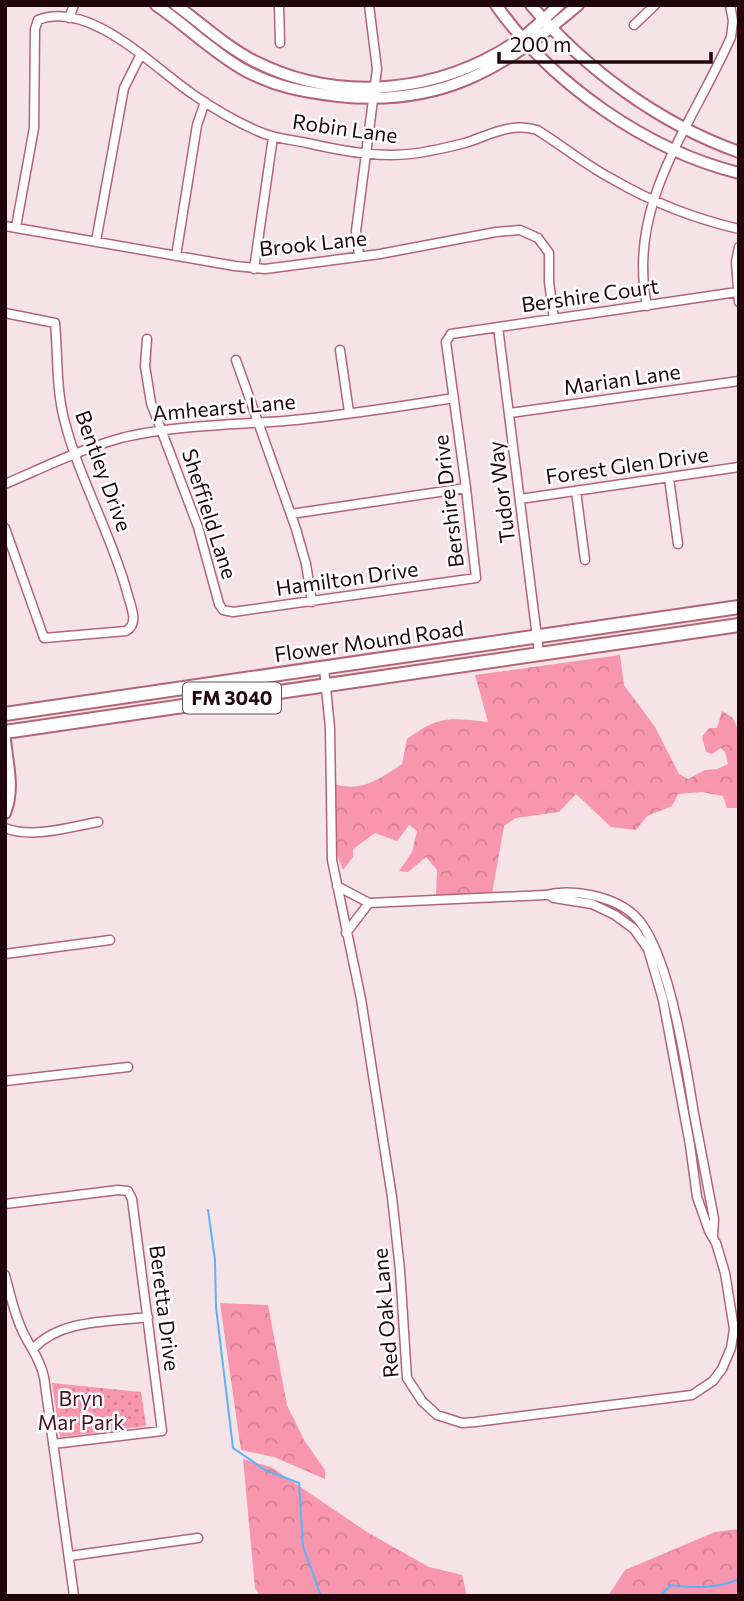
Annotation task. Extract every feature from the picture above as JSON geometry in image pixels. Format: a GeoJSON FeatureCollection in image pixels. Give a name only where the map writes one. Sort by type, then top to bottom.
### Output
{"type":"FeatureCollection","features":[{"type":"Feature","properties":{"kind":"main road"},"geometry":{"type":"LineString","coordinates":[[156,5],[227,59],[285,88],[309,93],[375,94],[422,94],[478,75],[547,24],[578,5]]}},
{"type":"Feature","properties":{"kind":"main road"},"geometry":{"type":"LineString","coordinates":[[176,5],[224,43],[252,60],[293,78],[375,94]]}},
{"type":"Feature","properties":{"kind":"main road"},"geometry":{"type":"LineString","coordinates":[[496,5],[525,42],[578,91],[622,122],[675,149],[739,173]]}},
{"type":"Feature","properties":{"kind":"main road"},"geometry":{"type":"LineString","coordinates":[[531,5],[547,24],[627,92],[684,127],[739,152]]}},
{"type":"Feature","properties":{"kind":"main road"},"geometry":{"type":"LineString","coordinates":[[547,24],[559,5]]}},
{"type":"Feature","properties":{"kind":"main road","name":"Flower Mound Road"},"geometry":{"type":"LineString","coordinates":[[5,714],[739,607]]}},
{"type":"Feature","properties":{"kind":"main road","name":"Flower Mound Road"},"geometry":{"type":"LineString","coordinates":[[5,732],[739,625]]}},
{"type":"Feature","properties":{"kind":"main road"},"geometry":{"type":"LineString","coordinates":[[5,739],[11,794],[5,813]]}},
{"type":"Feature","properties":{"kind":"street"},"geometry":{"type":"LineString","coordinates":[[69,18],[74,5]]}},
{"type":"Feature","properties":{"kind":"street"},"geometry":{"type":"LineString","coordinates":[[279,5],[280,43]]}},
{"type":"Feature","properties":{"kind":"street"},"geometry":{"type":"LineString","coordinates":[[359,255],[356,231],[377,69],[369,5]]}},
{"type":"Feature","properties":{"kind":"street"},"geometry":{"type":"LineString","coordinates":[[634,25],[655,5]]}},
{"type":"Feature","properties":{"kind":"street"},"geometry":{"type":"LineString","coordinates":[[647,306],[642,283],[644,235],[652,200],[684,127],[735,37],[730,5]]}},
{"type":"Feature","properties":{"kind":"street","name":"Robin Lane"},"geometry":{"type":"LineString","coordinates":[[16,227],[34,128],[34,39],[37,20],[47,17],[69,18],[91,24],[141,54],[235,121],[273,137],[326,148],[404,155],[465,143],[504,129],[527,127],[537,130],[613,180],[652,200],[716,224],[739,229]]}},
{"type":"Feature","properties":{"kind":"street"},"geometry":{"type":"LineString","coordinates":[[96,241],[124,88],[141,54]]}},
{"type":"Feature","properties":{"kind":"street"},"geometry":{"type":"LineString","coordinates":[[176,256],[197,125],[205,102]]}},
{"type":"Feature","properties":{"kind":"street"},"geometry":{"type":"LineString","coordinates":[[254,269],[273,137]]}},
{"type":"Feature","properties":{"kind":"street","name":"Brook Lane"},"geometry":{"type":"LineString","coordinates":[[5,226],[254,269],[380,254],[520,230],[538,238],[549,253],[549,282],[554,319]]}},
{"type":"Feature","properties":{"kind":"street"},"geometry":{"type":"LineString","coordinates":[[739,247],[736,262],[739,302]]}},
{"type":"Feature","properties":{"kind":"street","name":"Bershire Court"},"geometry":{"type":"LineString","coordinates":[[449,337],[451,334],[737,292]]}},
{"type":"Feature","properties":{"kind":"street","name":"Bentley Drive"},"geometry":{"type":"LineString","coordinates":[[5,313],[55,323],[60,404],[75,453],[125,585],[133,614],[132,628],[126,631],[44,638],[5,528]]}},
{"type":"Feature","properties":{"kind":"street","name":"Tudor Way"},"geometry":{"type":"LineString","coordinates":[[498,327],[540,653]]}},
{"type":"Feature","properties":{"kind":"street","name":"Bershire Drive"},"geometry":{"type":"LineString","coordinates":[[449,337],[446,342],[476,578]]}},
{"type":"Feature","properties":{"kind":"street","name":"Sheffield Lane"},"geometry":{"type":"LineString","coordinates":[[147,339],[146,376],[151,403],[198,527],[223,610]]}},
{"type":"Feature","properties":{"kind":"street"},"geometry":{"type":"LineString","coordinates":[[340,350],[349,412]]}},
{"type":"Feature","properties":{"kind":"street"},"geometry":{"type":"LineString","coordinates":[[236,360],[291,514],[306,564],[312,602]]}},
{"type":"Feature","properties":{"kind":"street","name":"Marian Lane"},"geometry":{"type":"LineString","coordinates":[[510,413],[739,381]]}},
{"type":"Feature","properties":{"kind":"street","name":"Amhearst Lane"},"geometry":{"type":"LineString","coordinates":[[5,484],[75,453],[111,441],[161,430],[259,422],[454,398]]}},
{"type":"Feature","properties":{"kind":"street","name":"Forest Glen Drive"},"geometry":{"type":"LineString","coordinates":[[520,499],[739,467]]}},
{"type":"Feature","properties":{"kind":"street"},"geometry":{"type":"LineString","coordinates":[[668,478],[678,544]]}},
{"type":"Feature","properties":{"kind":"street"},"geometry":{"type":"LineString","coordinates":[[291,514],[466,488]]}},
{"type":"Feature","properties":{"kind":"street"},"geometry":{"type":"LineString","coordinates":[[576,491],[585,560]]}},
{"type":"Feature","properties":{"kind":"street","name":"Hamilton Drive"},"geometry":{"type":"LineString","coordinates":[[223,610],[233,612],[476,578]]}},
{"type":"Feature","properties":{"kind":"street","name":"Red Oak Lane"},"geometry":{"type":"LineString","coordinates":[[324,668],[331,740],[331,860],[361,999],[392,1197],[407,1378],[412,1388],[431,1411],[462,1423],[682,1397],[697,1392],[713,1381],[724,1367],[734,1337],[732,1309],[725,1273],[697,1197],[663,1000],[648,949],[634,929],[615,915],[592,904],[549,895],[369,903]]}},
{"type":"Feature","properties":{"kind":"street"},"geometry":{"type":"LineString","coordinates":[[5,828],[33,832],[98,822]]}},
{"type":"Feature","properties":{"kind":"street"},"geometry":{"type":"LineString","coordinates":[[337,886],[369,903],[346,933]]}},
{"type":"Feature","properties":{"kind":"street"},"geometry":{"type":"LineString","coordinates":[[5,954],[110,940]]}},
{"type":"Feature","properties":{"kind":"street"},"geometry":{"type":"LineString","coordinates":[[5,1081],[128,1068]]}},
{"type":"Feature","properties":{"kind":"street","name":"Beretta Drive"},"geometry":{"type":"LineString","coordinates":[[5,1203],[118,1190],[128,1191],[132,1199],[162,1431],[53,1444]]}},
{"type":"Feature","properties":{"kind":"street"},"geometry":{"type":"LineString","coordinates":[[6,1279],[23,1334],[34,1348],[44,1377],[74,1596]]}},
{"type":"Feature","properties":{"kind":"street"},"geometry":{"type":"LineString","coordinates":[[34,1348],[54,1332],[68,1327],[148,1317]]}},
{"type":"Feature","properties":{"kind":"street"},"geometry":{"type":"LineString","coordinates":[[70,1556],[198,1538]]}},
{"type":"Feature","properties":{"kind":"green space"},"geometry":{"type":"Polygon","coordinates":[[[620,655],[624,685],[655,727],[679,774],[688,779],[705,770],[728,764],[721,748],[712,754],[706,752],[702,737],[709,728],[717,728],[722,711],[733,718],[739,732],[739,808],[727,808],[723,796],[702,792],[678,794],[672,806],[647,816],[636,830],[611,827],[576,794],[559,812],[516,818],[504,826],[492,894],[436,896],[437,870],[426,857],[408,872],[399,871],[412,852],[417,831],[409,825],[397,841],[375,833],[353,849],[353,857],[343,870],[335,850],[335,784],[353,787],[370,783],[386,774],[402,764],[407,739],[437,722],[454,719],[488,722],[475,675],[620,655]]]}},
{"type":"Feature","properties":{"kind":"green space"},"geometry":{"type":"Polygon","coordinates":[[[220,1303],[268,1305],[287,1405],[304,1440],[325,1470],[325,1479],[274,1457],[241,1450],[220,1303]]]}},
{"type":"Feature","properties":{"kind":"green space","name":"Bryn Mar Park"},"geometry":{"type":"Polygon","coordinates":[[[52,1383],[141,1392],[146,1426],[60,1437],[52,1383]]]}},
{"type":"Feature","properties":{"kind":"green space"},"geometry":{"type":"Polygon","coordinates":[[[243,1459],[271,1467],[367,1532],[429,1567],[462,1575],[467,1596],[260,1596],[255,1588],[243,1459]]]}},
{"type":"Feature","properties":{"kind":"green space"},"geometry":{"type":"Polygon","coordinates":[[[739,1529],[739,1596],[608,1596],[625,1570],[715,1532],[739,1529]]]}},
{"type":"Feature","properties":{"kind":"waterway"},"geometry":{"type":"LineString","coordinates":[[208,1210],[215,1260],[216,1307],[233,1448],[265,1470],[299,1483],[303,1546],[321,1596]]}},
{"type":"Feature","properties":{"kind":"waterway"},"geometry":{"type":"LineString","coordinates":[[660,1596],[671,1585],[705,1587],[739,1579]]}}]}
